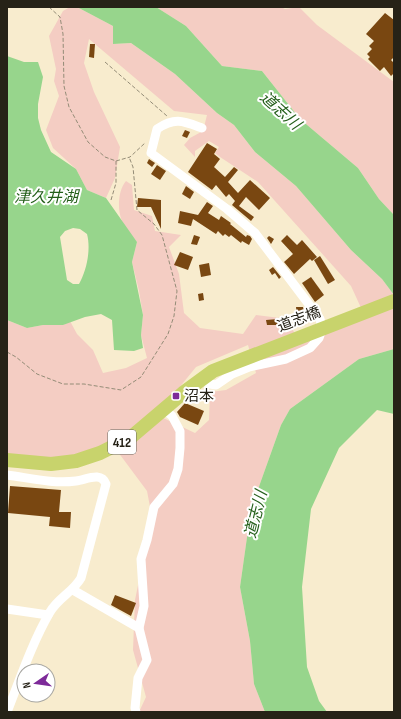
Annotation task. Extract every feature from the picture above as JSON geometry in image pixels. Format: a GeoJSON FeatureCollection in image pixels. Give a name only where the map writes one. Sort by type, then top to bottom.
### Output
{"type":"FeatureCollection","features":[{"type":"Feature","properties":{"kind":"highway","name":"道志橋"},"geometry":{"type":"LineString","coordinates":[[202,378],[217,370],[394,301]]}},
{"type":"Feature","properties":{"kind":"highway","name":"412"},"geometry":{"type":"LineString","coordinates":[[7,460],[51,464],[88,458],[116,446],[130,438],[202,378]]}},
{"type":"Feature","properties":{"kind":"street"},"geometry":{"type":"LineString","coordinates":[[202,128],[178,120],[157,129],[152,153],[227,209],[255,233],[320,319],[322,329],[319,338],[310,348],[286,359],[232,374],[216,385],[210,384],[202,378]]}},
{"type":"Feature","properties":{"kind":"street"},"geometry":{"type":"LineString","coordinates":[[136,712],[135,703],[138,678],[147,660],[139,628],[144,606],[141,559],[147,540],[151,514],[154,507],[173,484],[178,469],[180,448],[180,432],[172,416],[164,409]]}},
{"type":"Feature","properties":{"kind":"street"},"geometry":{"type":"LineString","coordinates":[[7,475],[47,481],[70,482],[100,477],[105,480],[105,489],[82,573],[73,590],[58,602],[48,615],[7,712]]}},
{"type":"Feature","properties":{"kind":"street"},"geometry":{"type":"LineString","coordinates":[[73,590],[139,628]]}},
{"type":"Feature","properties":{"kind":"street"},"geometry":{"type":"LineString","coordinates":[[7,609],[48,615]]}},
{"type":"Feature","properties":{"kind":"path"},"geometry":{"type":"LineString","coordinates":[[49,7],[60,17],[63,34],[64,86],[69,107],[88,142],[105,157],[116,161],[129,157],[142,143],[154,141]]}},
{"type":"Feature","properties":{"kind":"path"},"geometry":{"type":"LineString","coordinates":[[105,62],[173,122]]}},
{"type":"Feature","properties":{"kind":"path"},"geometry":{"type":"LineString","coordinates":[[7,352],[16,357],[37,374],[56,383],[121,390],[141,377],[149,365],[168,334],[174,316],[177,291],[162,235],[154,224],[137,210],[133,167],[129,157]]}},
{"type":"Feature","properties":{"kind":"path"},"geometry":{"type":"LineString","coordinates":[[111,200],[116,183],[116,161]]}},
{"type":"Feature","properties":{"kind":"shaded area"},"geometry":{"type":"Polygon","coordinates":[[[70,7],[77,7],[113,26],[113,44],[131,43],[175,74],[217,113],[234,125],[255,152],[296,186],[351,250],[382,279],[394,295],[394,349],[359,359],[290,409],[281,425],[251,509],[240,587],[250,641],[254,684],[265,712],[139,712],[146,697],[133,650],[135,600],[152,517],[147,491],[118,452],[118,438],[79,455],[7,465],[7,320],[27,328],[43,325],[63,325],[70,321],[77,334],[93,350],[103,373],[126,368],[147,358],[141,335],[143,315],[132,262],[137,242],[123,224],[119,211],[121,190],[126,181],[132,185],[134,210],[152,216],[155,231],[181,235],[169,247],[179,274],[184,313],[200,328],[243,334],[256,315],[288,319],[298,341],[362,310],[351,286],[258,182],[215,153],[219,147],[209,141],[195,151],[195,157],[184,145],[190,138],[203,131],[207,115],[174,111],[89,39],[84,63],[94,92],[120,147],[115,178],[106,198],[87,190],[76,169],[53,148],[46,130],[59,96],[54,81],[56,69],[49,36],[63,11],[70,7]],[[248,345],[196,367],[157,415],[195,433],[209,420],[210,392],[226,390],[256,373],[248,345]]]}},
{"type":"Feature","properties":{"kind":"shaded area"},"geometry":{"type":"Polygon","coordinates":[[[156,7],[281,7],[285,9],[299,7],[317,25],[394,82],[394,215],[379,199],[358,168],[300,119],[262,71],[222,66],[186,26],[156,7]]]}},
{"type":"Feature","properties":{"kind":"water","name":"道志川"},"geometry":{"type":"Polygon","coordinates":[[[77,7],[156,7],[186,26],[222,66],[262,71],[300,119],[358,168],[379,199],[394,215],[394,295],[382,279],[351,250],[296,186],[255,152],[234,125],[217,113],[175,74],[131,43],[113,44],[113,26],[77,7]]]}},
{"type":"Feature","properties":{"kind":"water","name":"津久井湖"},"geometry":{"type":"Polygon","coordinates":[[[7,56],[24,62],[38,62],[43,77],[38,104],[38,118],[41,130],[51,152],[76,169],[87,190],[106,198],[137,242],[132,262],[143,315],[141,335],[143,348],[134,351],[114,350],[112,320],[101,314],[85,317],[63,325],[43,325],[27,328],[7,320],[7,56]],[[73,228],[65,231],[60,237],[67,280],[73,284],[79,284],[88,259],[89,246],[87,234],[80,229],[73,228]]]}},
{"type":"Feature","properties":{"kind":"water","name":"道志川"},"geometry":{"type":"Polygon","coordinates":[[[394,349],[394,414],[377,410],[339,448],[311,509],[302,587],[307,667],[319,701],[327,712],[265,712],[254,684],[250,641],[240,587],[251,509],[281,425],[290,409],[359,359],[394,349]]]}},
{"type":"Feature","properties":{"kind":"building"},"geometry":{"type":"Polygon","coordinates":[[[385,13],[394,20],[394,57],[391,60],[394,63],[394,73],[391,76],[384,67],[380,71],[368,59],[370,57],[367,54],[372,49],[369,46],[374,41],[366,34],[385,13]]]}},
{"type":"Feature","properties":{"kind":"building"},"geometry":{"type":"Polygon","coordinates":[[[90,44],[95,44],[94,58],[89,57],[90,44]]]}},
{"type":"Feature","properties":{"kind":"building"},"geometry":{"type":"Polygon","coordinates":[[[185,130],[190,132],[187,138],[182,136],[185,130]]]}},
{"type":"Feature","properties":{"kind":"building"},"geometry":{"type":"Polygon","coordinates":[[[207,143],[217,149],[214,154],[220,159],[214,167],[225,177],[234,167],[238,170],[228,182],[238,193],[250,180],[270,198],[259,210],[246,197],[239,206],[254,217],[251,221],[232,205],[235,201],[229,194],[226,197],[216,185],[212,190],[188,172],[207,143]]]}},
{"type":"Feature","properties":{"kind":"building"},"geometry":{"type":"Polygon","coordinates":[[[149,159],[155,163],[152,167],[147,163],[149,159]]]}},
{"type":"Feature","properties":{"kind":"building"},"geometry":{"type":"Polygon","coordinates":[[[157,165],[166,171],[160,180],[151,174],[157,165]]]}},
{"type":"Feature","properties":{"kind":"building"},"geometry":{"type":"Polygon","coordinates":[[[186,186],[194,192],[190,199],[182,194],[186,186]]]}},
{"type":"Feature","properties":{"kind":"building"},"geometry":{"type":"Polygon","coordinates":[[[138,198],[161,200],[161,229],[151,207],[137,207],[138,198]]]}},
{"type":"Feature","properties":{"kind":"building"},"geometry":{"type":"Polygon","coordinates":[[[207,202],[213,206],[208,213],[219,220],[221,216],[246,237],[247,235],[250,236],[252,239],[249,245],[242,241],[241,243],[231,235],[229,237],[225,234],[223,236],[218,231],[216,234],[193,219],[191,226],[178,223],[180,211],[198,215],[207,202]]]}},
{"type":"Feature","properties":{"kind":"building"},"geometry":{"type":"Polygon","coordinates":[[[194,235],[200,237],[197,245],[191,244],[194,235]]]}},
{"type":"Feature","properties":{"kind":"building"},"geometry":{"type":"Polygon","coordinates":[[[287,235],[297,245],[302,240],[317,257],[312,261],[310,259],[294,274],[284,262],[293,254],[281,241],[287,235]]]}},
{"type":"Feature","properties":{"kind":"building"},"geometry":{"type":"Polygon","coordinates":[[[269,236],[274,239],[271,244],[267,238],[269,236]]]}},
{"type":"Feature","properties":{"kind":"building"},"geometry":{"type":"Polygon","coordinates":[[[180,252],[193,257],[188,270],[174,265],[180,252]]]}},
{"type":"Feature","properties":{"kind":"building"},"geometry":{"type":"Polygon","coordinates":[[[320,256],[335,280],[328,284],[314,260],[320,256]]]}},
{"type":"Feature","properties":{"kind":"building"},"geometry":{"type":"Polygon","coordinates":[[[209,263],[211,275],[201,277],[199,265],[209,263]]]}},
{"type":"Feature","properties":{"kind":"building"},"geometry":{"type":"Polygon","coordinates":[[[273,267],[281,277],[279,279],[275,273],[272,275],[269,270],[273,267]]]}},
{"type":"Feature","properties":{"kind":"building"},"geometry":{"type":"Polygon","coordinates":[[[311,277],[324,295],[315,302],[302,283],[311,277]]]}},
{"type":"Feature","properties":{"kind":"building"},"geometry":{"type":"Polygon","coordinates":[[[203,293],[204,300],[199,301],[198,294],[203,293]]]}},
{"type":"Feature","properties":{"kind":"building"},"geometry":{"type":"Polygon","coordinates":[[[296,307],[303,307],[305,316],[297,317],[296,307]]]}},
{"type":"Feature","properties":{"kind":"building"},"geometry":{"type":"Polygon","coordinates":[[[278,319],[279,325],[267,325],[266,320],[278,319]]]}},
{"type":"Feature","properties":{"kind":"building"},"geometry":{"type":"Polygon","coordinates":[[[185,403],[204,411],[198,425],[180,417],[177,412],[185,403]]]}},
{"type":"Feature","properties":{"kind":"building"},"geometry":{"type":"Polygon","coordinates":[[[10,486],[61,490],[59,512],[71,512],[70,528],[49,526],[50,517],[8,513],[10,486]]]}},
{"type":"Feature","properties":{"kind":"building"},"geometry":{"type":"Polygon","coordinates":[[[115,595],[136,603],[131,616],[111,605],[115,595]]]}},
{"type":"Feature","properties":{"kind":"place","name":"沼本"},"geometry":{"type":"Point","coordinates":[176,396]}}]}
